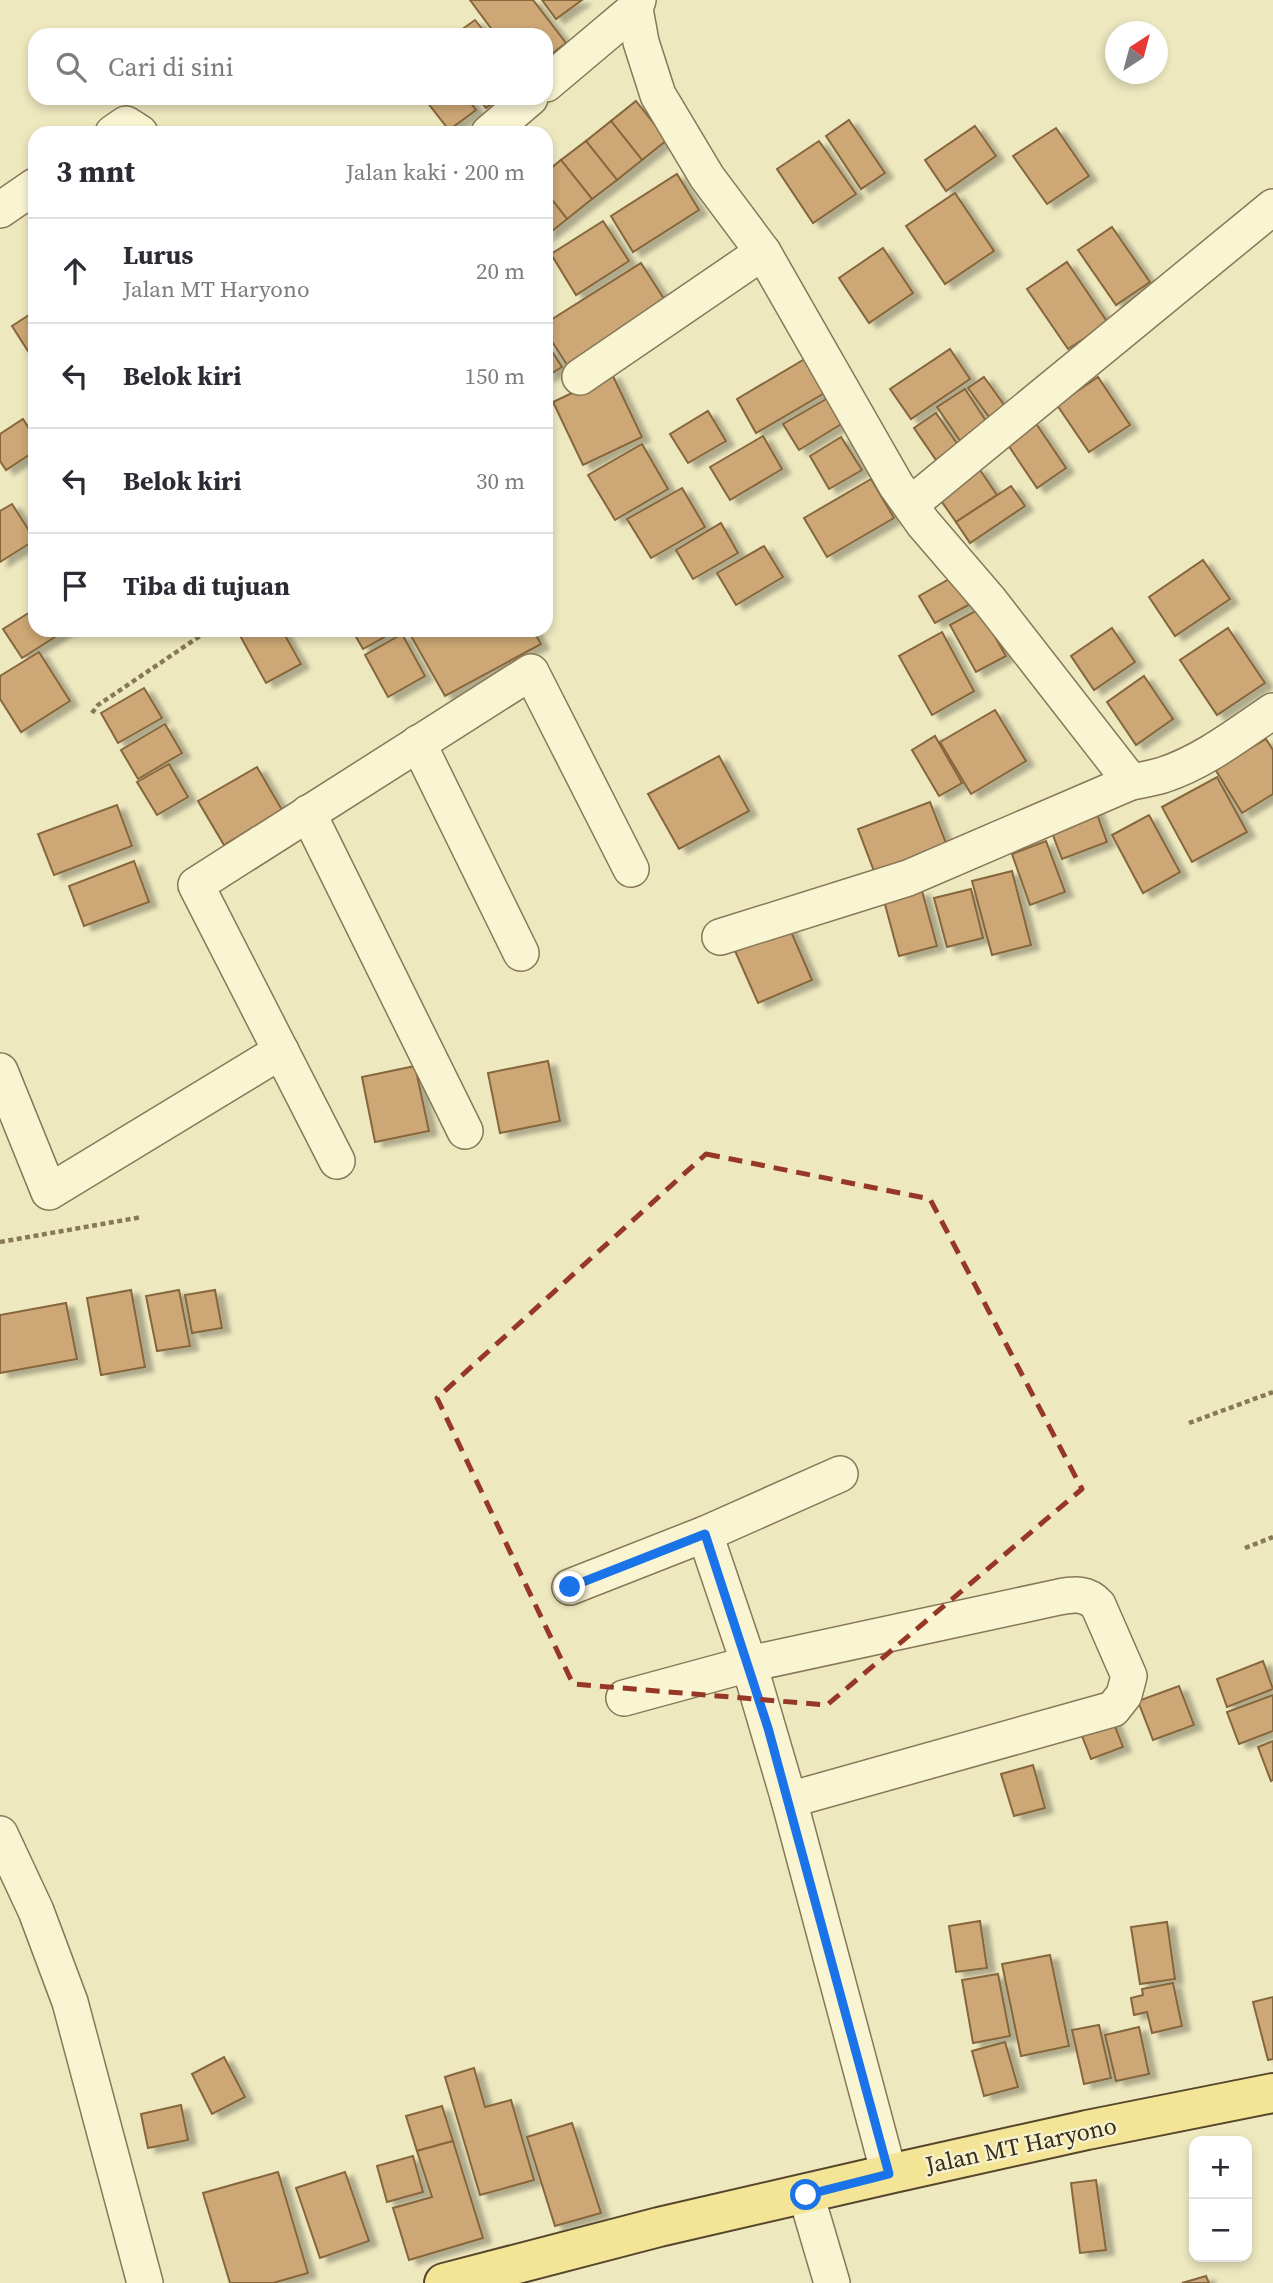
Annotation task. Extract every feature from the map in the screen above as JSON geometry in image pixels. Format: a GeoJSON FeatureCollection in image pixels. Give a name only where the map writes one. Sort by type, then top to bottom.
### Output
{"type":"FeatureCollection","features":[{"type":"Feature","properties":{"kind":"main road","name":"Jalan MT Haryono"},"geometry":{"type":"LineString","coordinates":[[444,2283],[659,2227],[889,2174],[1087,2130],[1273,2093]]}},
{"type":"Feature","properties":{"kind":"street"},"geometry":{"type":"LineString","coordinates":[[553,79],[636,4]]}},
{"type":"Feature","properties":{"kind":"street"},"geometry":{"type":"LineString","coordinates":[[636,4],[641,42],[658,95],[707,177],[763,252],[896,485],[923,523],[990,601],[1131,782]]}},
{"type":"Feature","properties":{"kind":"street"},"geometry":{"type":"LineString","coordinates":[[497,126],[522,105]]}},
{"type":"Feature","properties":{"kind":"street"},"geometry":{"type":"LineString","coordinates":[[0,210],[28,191]]}},
{"type":"Feature","properties":{"kind":"street"},"geometry":{"type":"LineString","coordinates":[[911,504],[1273,207]]}},
{"type":"Feature","properties":{"kind":"street"},"geometry":{"type":"LineString","coordinates":[[580,377],[763,252]]}},
{"type":"Feature","properties":{"kind":"street"},"geometry":{"type":"LineString","coordinates":[[337,1161],[197,885],[531,671],[631,869]]}},
{"type":"Feature","properties":{"kind":"street"},"geometry":{"type":"LineString","coordinates":[[720,937],[908,878],[1131,782],[1165,775],[1218,748],[1273,710]]}},
{"type":"Feature","properties":{"kind":"street"},"geometry":{"type":"LineString","coordinates":[[418,743],[521,953]]}},
{"type":"Feature","properties":{"kind":"street"},"geometry":{"type":"LineString","coordinates":[[308,813],[465,1131]]}},
{"type":"Feature","properties":{"kind":"street"},"geometry":{"type":"LineString","coordinates":[[0,1071],[49,1192],[281,1051]]}},
{"type":"Feature","properties":{"kind":"street"},"geometry":{"type":"LineString","coordinates":[[570,1587],[705,1534],[840,1474]]}},
{"type":"Feature","properties":{"kind":"street"},"geometry":{"type":"LineString","coordinates":[[705,1534],[749,1664],[789,1800],[889,2174]]}},
{"type":"Feature","properties":{"kind":"street"},"geometry":{"type":"LineString","coordinates":[[624,1698],[749,1664],[1074,1594],[1093,1599],[1098,1605],[1129,1676],[1124,1695],[1112,1709],[789,1800]]}},
{"type":"Feature","properties":{"kind":"street"},"geometry":{"type":"LineString","coordinates":[[0,1834],[36,1911],[70,2002],[145,2283]]}},
{"type":"Feature","properties":{"kind":"street"},"geometry":{"type":"LineString","coordinates":[[806,2195],[832,2283]]}},
{"type":"Feature","properties":{"kind":"path"},"geometry":{"type":"LineString","coordinates":[[92,713],[99,705],[199,637]]}},
{"type":"Feature","properties":{"kind":"path"},"geometry":{"type":"LineString","coordinates":[[0,1242],[142,1217]]}},
{"type":"Feature","properties":{"kind":"path"},"geometry":{"type":"LineString","coordinates":[[1189,1423],[1273,1392]]}},
{"type":"Feature","properties":{"kind":"path"},"geometry":{"type":"LineString","coordinates":[[1245,1548],[1273,1537]]}},
{"type":"Feature","properties":{"kind":"highlighted area"},"geometry":{"type":"Polygon","coordinates":[[[706,1154],[930,1199],[1082,1489],[827,1705],[573,1684],[437,1398],[706,1154]]]}},
{"type":"Feature","properties":{"kind":"building"},"geometry":{"type":"Polygon","coordinates":[[[470,0],[533,0],[566,43],[553,53],[553,28],[491,28],[470,0]]]}},
{"type":"Feature","properties":{"kind":"building"},"geometry":{"type":"Polygon","coordinates":[[[542,0],[582,0],[556,19],[542,0]]]}},
{"type":"Feature","properties":{"kind":"building"},"geometry":{"type":"Polygon","coordinates":[[[475,20],[481,28],[464,28],[475,20]]]}},
{"type":"Feature","properties":{"kind":"building"},"geometry":{"type":"Polygon","coordinates":[[[636,101],[667,140],[642,160],[611,121],[636,101]]]}},
{"type":"Feature","properties":{"kind":"building"},"geometry":{"type":"Polygon","coordinates":[[[429,105],[472,105],[476,110],[454,126],[446,126],[429,105]]]}},
{"type":"Feature","properties":{"kind":"building"},"geometry":{"type":"Polygon","coordinates":[[[849,120],[885,173],[861,189],[826,136],[849,120]]]}},
{"type":"Feature","properties":{"kind":"building"},"geometry":{"type":"Polygon","coordinates":[[[611,121],[642,160],[617,180],[586,141],[611,121]]]}},
{"type":"Feature","properties":{"kind":"building"},"geometry":{"type":"Polygon","coordinates":[[[975,126],[996,156],[946,191],[925,160],[975,126]]]}},
{"type":"Feature","properties":{"kind":"building"},"geometry":{"type":"Polygon","coordinates":[[[1056,128],[1089,176],[1047,204],[1013,156],[1056,128]]]}},
{"type":"Feature","properties":{"kind":"building"},"geometry":{"type":"Polygon","coordinates":[[[586,141],[617,180],[592,199],[561,160],[586,141]]]}},
{"type":"Feature","properties":{"kind":"building"},"geometry":{"type":"Polygon","coordinates":[[[819,141],[856,194],[813,223],[777,169],[819,141]]]}},
{"type":"Feature","properties":{"kind":"building"},"geometry":{"type":"Polygon","coordinates":[[[561,160],[592,199],[567,219],[553,201],[553,166],[561,160]]]}},
{"type":"Feature","properties":{"kind":"building"},"geometry":{"type":"Polygon","coordinates":[[[677,174],[699,210],[633,252],[611,216],[677,174]]]}},
{"type":"Feature","properties":{"kind":"building"},"geometry":{"type":"Polygon","coordinates":[[[955,193],[994,251],[945,284],[906,226],[955,193]]]}},
{"type":"Feature","properties":{"kind":"building"},"geometry":{"type":"Polygon","coordinates":[[[553,201],[567,219],[553,230],[553,201]]]}},
{"type":"Feature","properties":{"kind":"building"},"geometry":{"type":"Polygon","coordinates":[[[603,221],[629,261],[576,295],[553,257],[553,253],[603,221]]]}},
{"type":"Feature","properties":{"kind":"building"},"geometry":{"type":"Polygon","coordinates":[[[1112,227],[1150,282],[1116,305],[1078,250],[1112,227]]]}},
{"type":"Feature","properties":{"kind":"building"},"geometry":{"type":"Polygon","coordinates":[[[883,248],[913,293],[869,323],[839,278],[883,248]]]}},
{"type":"Feature","properties":{"kind":"building"},"geometry":{"type":"Polygon","coordinates":[[[1067,262],[1108,323],[1068,349],[1027,289],[1067,262]]]}},
{"type":"Feature","properties":{"kind":"building"},"geometry":{"type":"Polygon","coordinates":[[[641,263],[668,305],[569,368],[553,343],[553,319],[641,263]]]}},
{"type":"Feature","properties":{"kind":"building"},"geometry":{"type":"Polygon","coordinates":[[[28,316],[28,351],[12,326],[28,316]]]}},
{"type":"Feature","properties":{"kind":"building"},"geometry":{"type":"Polygon","coordinates":[[[950,349],[970,379],[911,419],[890,389],[950,349]]]}},
{"type":"Feature","properties":{"kind":"building"},"geometry":{"type":"Polygon","coordinates":[[[553,353],[562,367],[553,373],[553,353]]]}},
{"type":"Feature","properties":{"kind":"building"},"geometry":{"type":"Polygon","coordinates":[[[808,357],[828,391],[756,433],[737,399],[808,357]]]}},
{"type":"Feature","properties":{"kind":"building"},"geometry":{"type":"Polygon","coordinates":[[[612,374],[642,437],[583,465],[553,402],[612,374]]]}},
{"type":"Feature","properties":{"kind":"building"},"geometry":{"type":"Polygon","coordinates":[[[984,377],[1010,413],[994,424],[968,388],[984,377]]]}},
{"type":"Feature","properties":{"kind":"building"},"geometry":{"type":"Polygon","coordinates":[[[1098,377],[1130,425],[1089,452],[1057,405],[1098,377]]]}},
{"type":"Feature","properties":{"kind":"building"},"geometry":{"type":"Polygon","coordinates":[[[965,389],[990,427],[963,445],[937,407],[965,389]]]}},
{"type":"Feature","properties":{"kind":"building"},"geometry":{"type":"Polygon","coordinates":[[[828,398],[843,423],[799,450],[783,424],[828,398]]]}},
{"type":"Feature","properties":{"kind":"building"},"geometry":{"type":"Polygon","coordinates":[[[708,411],[726,441],[688,463],[670,434],[708,411]]]}},
{"type":"Feature","properties":{"kind":"building"},"geometry":{"type":"Polygon","coordinates":[[[936,413],[958,445],[936,460],[914,428],[936,413]]]}},
{"type":"Feature","properties":{"kind":"building"},"geometry":{"type":"Polygon","coordinates":[[[23,419],[28,427],[28,456],[6,470],[0,461],[0,434],[23,419]]]}},
{"type":"Feature","properties":{"kind":"building"},"geometry":{"type":"Polygon","coordinates":[[[1033,419],[1066,468],[1037,488],[1004,439],[1033,419]]]}},
{"type":"Feature","properties":{"kind":"building"},"geometry":{"type":"Polygon","coordinates":[[[763,436],[782,469],[730,500],[710,467],[763,436]]]}},
{"type":"Feature","properties":{"kind":"building"},"geometry":{"type":"Polygon","coordinates":[[[841,437],[862,470],[829,489],[810,456],[841,437]]]}},
{"type":"Feature","properties":{"kind":"building"},"geometry":{"type":"Polygon","coordinates":[[[642,444],[668,489],[615,520],[588,475],[642,444]]]}},
{"type":"Feature","properties":{"kind":"building"},"geometry":{"type":"Polygon","coordinates":[[[978,467],[997,495],[956,522],[937,495],[978,467]]]}},
{"type":"Feature","properties":{"kind":"building"},"geometry":{"type":"Polygon","coordinates":[[[871,479],[894,518],[827,557],[804,518],[871,479]]]}},
{"type":"Feature","properties":{"kind":"building"},"geometry":{"type":"Polygon","coordinates":[[[1011,486],[1025,506],[970,543],[956,522],[1011,486]]]}},
{"type":"Feature","properties":{"kind":"building"},"geometry":{"type":"Polygon","coordinates":[[[682,488],[705,527],[651,558],[627,519],[682,488]]]}},
{"type":"Feature","properties":{"kind":"building"},"geometry":{"type":"Polygon","coordinates":[[[12,504],[28,529],[28,544],[0,562],[0,511],[12,504]]]}},
{"type":"Feature","properties":{"kind":"building"},"geometry":{"type":"Polygon","coordinates":[[[721,523],[738,553],[693,579],[676,550],[721,523]]]}},
{"type":"Feature","properties":{"kind":"building"},"geometry":{"type":"Polygon","coordinates":[[[764,546],[783,577],[736,605],[717,573],[764,546]]]}},
{"type":"Feature","properties":{"kind":"building"},"geometry":{"type":"Polygon","coordinates":[[[1203,560],[1230,599],[1175,636],[1149,597],[1203,560]]]}},
{"type":"Feature","properties":{"kind":"building"},"geometry":{"type":"Polygon","coordinates":[[[958,574],[974,602],[935,623],[919,596],[958,574]]]}},
{"type":"Feature","properties":{"kind":"building"},"geometry":{"type":"Polygon","coordinates":[[[979,609],[1006,656],[976,672],[950,625],[979,609]]]}},
{"type":"Feature","properties":{"kind":"building"},"geometry":{"type":"Polygon","coordinates":[[[28,613],[28,637],[55,637],[22,658],[3,629],[28,613]]]}},
{"type":"Feature","properties":{"kind":"building"},"geometry":{"type":"Polygon","coordinates":[[[1112,628],[1135,662],[1094,690],[1071,656],[1112,628]]]}},
{"type":"Feature","properties":{"kind":"building"},"geometry":{"type":"Polygon","coordinates":[[[1228,628],[1265,683],[1217,715],[1180,660],[1228,628]]]}},
{"type":"Feature","properties":{"kind":"building"},"geometry":{"type":"Polygon","coordinates":[[[942,632],[974,691],[932,715],[899,656],[942,632]]]}},
{"type":"Feature","properties":{"kind":"building"},"geometry":{"type":"Polygon","coordinates":[[[241,637],[286,637],[301,664],[266,683],[241,637]]]}},
{"type":"Feature","properties":{"kind":"building"},"geometry":{"type":"Polygon","coordinates":[[[356,637],[384,637],[363,649],[356,637]]]}},
{"type":"Feature","properties":{"kind":"building"},"geometry":{"type":"Polygon","coordinates":[[[397,637],[404,637],[425,676],[388,697],[365,655],[397,637]]]}},
{"type":"Feature","properties":{"kind":"building"},"geometry":{"type":"Polygon","coordinates":[[[412,637],[537,637],[541,644],[445,696],[412,637]]]}},
{"type":"Feature","properties":{"kind":"building"},"geometry":{"type":"Polygon","coordinates":[[[39,652],[70,701],[21,732],[0,699],[0,676],[39,652]]]}},
{"type":"Feature","properties":{"kind":"building"},"geometry":{"type":"Polygon","coordinates":[[[1144,676],[1173,719],[1136,745],[1107,702],[1144,676]]]}},
{"type":"Feature","properties":{"kind":"building"},"geometry":{"type":"Polygon","coordinates":[[[144,688],[162,718],[118,743],[101,713],[144,688]]]}},
{"type":"Feature","properties":{"kind":"building"},"geometry":{"type":"Polygon","coordinates":[[[995,710],[1026,761],[971,794],[940,742],[995,710]]]}},
{"type":"Feature","properties":{"kind":"building"},"geometry":{"type":"Polygon","coordinates":[[[165,724],[182,753],[138,779],[121,750],[165,724]]]}},
{"type":"Feature","properties":{"kind":"building"},"geometry":{"type":"Polygon","coordinates":[[[935,736],[962,783],[939,796],[912,750],[935,736]]]}},
{"type":"Feature","properties":{"kind":"building"},"geometry":{"type":"Polygon","coordinates":[[[1266,739],[1273,750],[1273,794],[1242,813],[1215,769],[1266,739]]]}},
{"type":"Feature","properties":{"kind":"building"},"geometry":{"type":"Polygon","coordinates":[[[719,756],[749,811],[679,849],[648,794],[719,756]]]}},
{"type":"Feature","properties":{"kind":"building"},"geometry":{"type":"Polygon","coordinates":[[[169,764],[188,797],[157,815],[137,782],[169,764]]]}},
{"type":"Feature","properties":{"kind":"building"},"geometry":{"type":"Polygon","coordinates":[[[257,767],[282,810],[224,845],[198,801],[257,767]]]}},
{"type":"Feature","properties":{"kind":"building"},"geometry":{"type":"Polygon","coordinates":[[[1217,777],[1247,832],[1192,862],[1162,807],[1217,777]]]}},
{"type":"Feature","properties":{"kind":"building"},"geometry":{"type":"Polygon","coordinates":[[[930,802],[949,851],[877,879],[858,829],[930,802]]]}},
{"type":"Feature","properties":{"kind":"building"},"geometry":{"type":"Polygon","coordinates":[[[117,805],[132,846],[54,875],[38,834],[117,805]]]}},
{"type":"Feature","properties":{"kind":"building"},"geometry":{"type":"Polygon","coordinates":[[[1094,806],[1107,842],[1062,859],[1048,822],[1094,806]]]}},
{"type":"Feature","properties":{"kind":"building"},"geometry":{"type":"Polygon","coordinates":[[[1149,815],[1180,872],[1143,893],[1112,835],[1149,815]]]}},
{"type":"Feature","properties":{"kind":"building"},"geometry":{"type":"Polygon","coordinates":[[[1046,841],[1065,892],[1030,905],[1012,854],[1046,841]]]}},
{"type":"Feature","properties":{"kind":"building"},"geometry":{"type":"Polygon","coordinates":[[[134,861],[149,902],[84,926],[69,886],[134,861]]]}},
{"type":"Feature","properties":{"kind":"building"},"geometry":{"type":"Polygon","coordinates":[[[1012,871],[1031,945],[992,955],[972,881],[1012,871]]]}},
{"type":"Feature","properties":{"kind":"building"},"geometry":{"type":"Polygon","coordinates":[[[971,889],[983,938],[947,947],[934,898],[971,889]]]}},
{"type":"Feature","properties":{"kind":"building"},"geometry":{"type":"Polygon","coordinates":[[[922,891],[937,946],[899,956],[884,901],[922,891]]]}},
{"type":"Feature","properties":{"kind":"building"},"geometry":{"type":"Polygon","coordinates":[[[786,920],[812,980],[758,1003],[732,944],[786,920]]]}},
{"type":"Feature","properties":{"kind":"building"},"geometry":{"type":"Polygon","coordinates":[[[548,1061],[560,1121],[500,1133],[488,1073],[548,1061]]]}},
{"type":"Feature","properties":{"kind":"building"},"geometry":{"type":"Polygon","coordinates":[[[415,1066],[429,1131],[375,1142],[362,1077],[415,1066]]]}},
{"type":"Feature","properties":{"kind":"building"},"geometry":{"type":"Polygon","coordinates":[[[131,1290],[145,1367],[101,1375],[87,1298],[131,1290]]]}},
{"type":"Feature","properties":{"kind":"building"},"geometry":{"type":"Polygon","coordinates":[[[179,1290],[190,1346],[157,1351],[146,1296],[179,1290]]]}},
{"type":"Feature","properties":{"kind":"building"},"geometry":{"type":"Polygon","coordinates":[[[215,1290],[222,1328],[192,1333],[185,1295],[215,1290]]]}},
{"type":"Feature","properties":{"kind":"building"},"geometry":{"type":"Polygon","coordinates":[[[66,1303],[77,1359],[0,1373],[0,1315],[66,1303]]]}},
{"type":"Feature","properties":{"kind":"building"},"geometry":{"type":"Polygon","coordinates":[[[1263,1661],[1273,1689],[1227,1707],[1217,1679],[1263,1661]]]}},
{"type":"Feature","properties":{"kind":"building"},"geometry":{"type":"Polygon","coordinates":[[[1179,1686],[1194,1725],[1153,1740],[1138,1701],[1179,1686]]]}},
{"type":"Feature","properties":{"kind":"building"},"geometry":{"type":"Polygon","coordinates":[[[1273,1695],[1273,1731],[1239,1744],[1227,1712],[1273,1695]]]}},
{"type":"Feature","properties":{"kind":"building"},"geometry":{"type":"Polygon","coordinates":[[[1109,1711],[1123,1747],[1091,1759],[1077,1723],[1109,1711]]]}},
{"type":"Feature","properties":{"kind":"building"},"geometry":{"type":"Polygon","coordinates":[[[1273,1741],[1273,1780],[1271,1781],[1258,1747],[1273,1741]]]}},
{"type":"Feature","properties":{"kind":"building"},"geometry":{"type":"Polygon","coordinates":[[[1033,1765],[1045,1808],[1014,1816],[1001,1774],[1033,1765]]]}},
{"type":"Feature","properties":{"kind":"building"},"geometry":{"type":"Polygon","coordinates":[[[980,1921],[987,1968],[956,1972],[949,1926],[980,1921]]]}},
{"type":"Feature","properties":{"kind":"building"},"geometry":{"type":"Polygon","coordinates":[[[1167,1922],[1175,1979],[1140,1984],[1131,1927],[1167,1922]]]}},
{"type":"Feature","properties":{"kind":"building"},"geometry":{"type":"Polygon","coordinates":[[[1050,1955],[1069,2046],[1021,2056],[1002,1964],[1050,1955]]]}},
{"type":"Feature","properties":{"kind":"building"},"geometry":{"type":"Polygon","coordinates":[[[998,1974],[1010,2036],[973,2043],[962,1980],[998,1974]]]}},
{"type":"Feature","properties":{"kind":"building"},"geometry":{"type":"Polygon","coordinates":[[[1173,1983],[1182,2026],[1152,2033],[1147,2012],[1134,2015],[1131,1998],[1143,1995],[1142,1989],[1173,1983]]]}},
{"type":"Feature","properties":{"kind":"building"},"geometry":{"type":"Polygon","coordinates":[[[1273,1997],[1273,2059],[1268,2060],[1253,2002],[1273,1997]]]}},
{"type":"Feature","properties":{"kind":"building"},"geometry":{"type":"Polygon","coordinates":[[[1099,2025],[1111,2078],[1084,2084],[1072,2030],[1099,2025]]]}},
{"type":"Feature","properties":{"kind":"building"},"geometry":{"type":"Polygon","coordinates":[[[1139,2027],[1149,2074],[1116,2081],[1105,2035],[1139,2027]]]}},
{"type":"Feature","properties":{"kind":"building"},"geometry":{"type":"Polygon","coordinates":[[[1005,2042],[1018,2087],[984,2096],[972,2051],[1005,2042]]]}},
{"type":"Feature","properties":{"kind":"building"},"geometry":{"type":"Polygon","coordinates":[[[224,2057],[245,2097],[212,2114],[192,2074],[224,2057]]]}},
{"type":"Feature","properties":{"kind":"building"},"geometry":{"type":"Polygon","coordinates":[[[474,2068],[485,2107],[511,2100],[534,2180],[480,2195],[445,2077],[474,2068]]]}},
{"type":"Feature","properties":{"kind":"building"},"geometry":{"type":"Polygon","coordinates":[[[181,2105],[188,2140],[148,2148],[141,2114],[181,2105]]]}},
{"type":"Feature","properties":{"kind":"building"},"geometry":{"type":"Polygon","coordinates":[[[442,2106],[453,2141],[417,2151],[406,2116],[442,2106]]]}},
{"type":"Feature","properties":{"kind":"building"},"geometry":{"type":"Polygon","coordinates":[[[572,2123],[601,2213],[555,2226],[527,2137],[572,2123]]]}},
{"type":"Feature","properties":{"kind":"building"},"geometry":{"type":"Polygon","coordinates":[[[453,2141],[483,2238],[409,2260],[393,2208],[432,2197],[417,2151],[453,2141]]]}},
{"type":"Feature","properties":{"kind":"building"},"geometry":{"type":"Polygon","coordinates":[[[413,2156],[423,2192],[387,2202],[377,2166],[413,2156]]]}},
{"type":"Feature","properties":{"kind":"building"},"geometry":{"type":"Polygon","coordinates":[[[278,2172],[308,2273],[273,2283],[230,2283],[203,2193],[278,2172]]]}},
{"type":"Feature","properties":{"kind":"building"},"geometry":{"type":"Polygon","coordinates":[[[345,2172],[369,2241],[320,2258],[296,2188],[345,2172]]]}},
{"type":"Feature","properties":{"kind":"building"},"geometry":{"type":"Polygon","coordinates":[[[1096,2180],[1106,2250],[1080,2253],[1071,2183],[1096,2180]]]}},
{"type":"Feature","properties":{"kind":"building"},"geometry":{"type":"Polygon","coordinates":[[[1206,2276],[1209,2283],[1182,2283],[1206,2276]]]}},
{"type":"Feature","properties":{"kind":"route"},"geometry":{"type":"LineString","coordinates":[[570,1587],[705,1534],[749,1664],[789,1800],[889,2174],[806,2195]]}}]}
